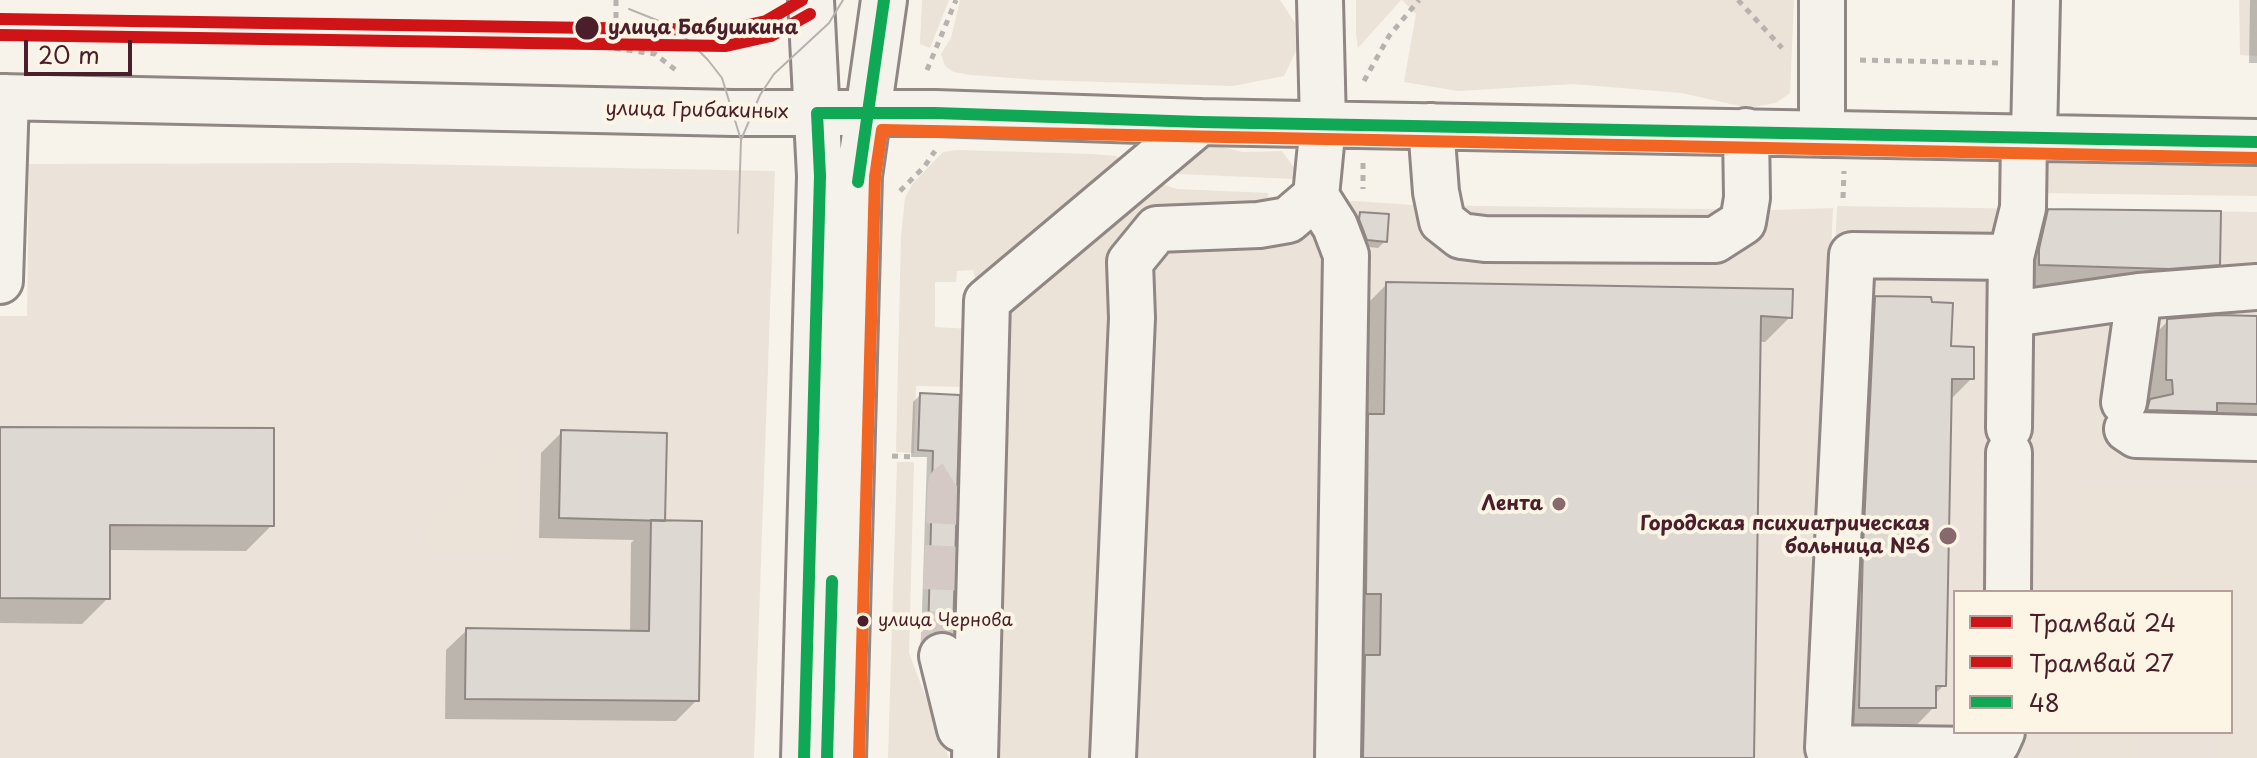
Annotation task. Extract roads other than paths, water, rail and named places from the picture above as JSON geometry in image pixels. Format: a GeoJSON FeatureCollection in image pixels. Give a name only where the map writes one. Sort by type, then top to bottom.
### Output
{"type":"FeatureCollection","features":[{"type":"Feature","properties":{"kind":"street"},"geometry":{"type":"LineString","coordinates":[[804,758],[820,176],[811,0]]}},
{"type":"Feature","properties":{"kind":"street"},"geometry":{"type":"LineString","coordinates":[[843,758],[859,176],[884,0]]}},
{"type":"Feature","properties":{"kind":"street"},"geometry":{"type":"LineString","coordinates":[[1320,0],[1326,211],[1346,255],[1338,758]]}},
{"type":"Feature","properties":{"kind":"street"},"geometry":{"type":"LineString","coordinates":[[1822,0],[1833,147]]}},
{"type":"Feature","properties":{"kind":"street"},"geometry":{"type":"LineString","coordinates":[[2008,590],[2011,257],[2023,208],[2036,64],[2037,0]]}},
{"type":"Feature","properties":{"kind":"street"},"geometry":{"type":"LineString","coordinates":[[0,281],[3,97]]}},
{"type":"Feature","properties":{"kind":"street","name":"улица Грибакиных"},"geometry":{"type":"LineString","coordinates":[[3,97],[1746,131],[1833,147],[2029,137],[2257,142]]}},
{"type":"Feature","properties":{"kind":"street"},"geometry":{"type":"LineString","coordinates":[[975,758],[977,473],[987,301],[1200,122]]}},
{"type":"Feature","properties":{"kind":"street"},"geometry":{"type":"LineString","coordinates":[[1431,126],[1436,192],[1442,221],[1461,236],[1485,239],[1715,240],[1743,222],[1747,198],[1746,131]]}},
{"type":"Feature","properties":{"kind":"street"},"geometry":{"type":"LineString","coordinates":[[1113,758],[1132,318],[1130,262],[1157,229],[1259,225],[1326,211]]}},
{"type":"Feature","properties":{"kind":"street"},"geometry":{"type":"LineString","coordinates":[[2001,734],[1997,743],[1978,750],[1828,748],[1852,255],[2011,257]]}},
{"type":"Feature","properties":{"kind":"street"},"geometry":{"type":"LineString","coordinates":[[2012,314],[2139,296],[2257,287]]}},
{"type":"Feature","properties":{"kind":"street"},"geometry":{"type":"LineString","coordinates":[[2139,296],[2126,415],[2136,435],[2257,438]]}},
{"type":"Feature","properties":{"kind":"street"},"geometry":{"type":"LineString","coordinates":[[942,656],[968,758]]}},
{"type":"Feature","properties":{"kind":"tunnel"},"geometry":{"type":"LineString","coordinates":[[942,656],[950,485],[973,471]]}},
{"type":"Feature","properties":{"kind":"tram line","name":"24"},"geometry":{"type":"LineString","coordinates":[[0,19],[726,30],[766,21],[802,0]]}},
{"type":"Feature","properties":{"kind":"tram line"},"geometry":{"type":"LineString","coordinates":[[738,233],[741,140],[760,95],[774,74],[829,23],[843,0]]}},
{"type":"Feature","properties":{"kind":"tram line"},"geometry":{"type":"LineString","coordinates":[[629,9],[659,21],[688,40],[708,60],[722,78],[741,140]]}},
{"type":"Feature","properties":{"kind":"tram line","name":"27"},"geometry":{"type":"LineString","coordinates":[[0,35],[726,46],[771,36],[810,14]]}},
{"type":"Feature","properties":{"kind":"place","name":"улица Бабушкина"},"geometry":{"type":"Point","coordinates":[587,28]}},
{"type":"Feature","properties":{"kind":"place","name":"Лента"},"geometry":{"type":"Point","coordinates":[1559,504]}},
{"type":"Feature","properties":{"kind":"place","name":"Городская психиатрическая больница №6"},"geometry":{"type":"Point","coordinates":[1948,536]}},
{"type":"Feature","properties":{"kind":"place","name":"улица Чернова"},"geometry":{"type":"Point","coordinates":[863,621]}}]}
